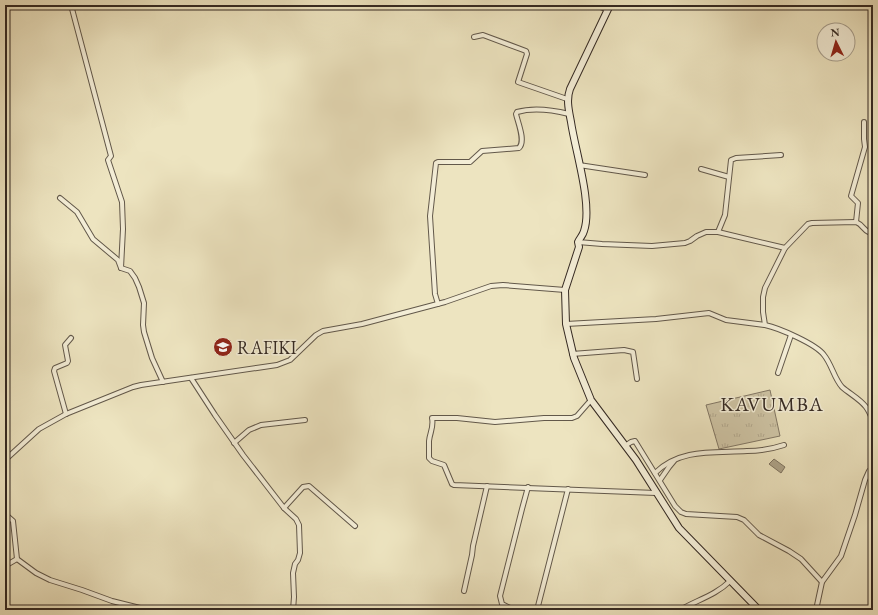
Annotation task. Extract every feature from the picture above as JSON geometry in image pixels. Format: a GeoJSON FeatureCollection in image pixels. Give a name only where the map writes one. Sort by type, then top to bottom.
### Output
{"type":"FeatureCollection","features":[{"type":"Feature","properties":{"kind":"street"},"geometry":{"type":"LineString","coordinates":[[71,5],[112,156],[108,160],[122,202],[123,229],[121,268]]}},
{"type":"Feature","properties":{"kind":"street"},"geometry":{"type":"LineString","coordinates":[[595,5],[609,7],[570,89],[567,99],[584,184],[586,220],[584,233],[578,242],[579,247],[565,290],[566,324],[572,354],[591,400],[636,460],[656,494],[679,528],[759,610]]}},
{"type":"Feature","properties":{"kind":"street"},"geometry":{"type":"LineString","coordinates":[[474,37],[483,34],[526,50],[527,54],[518,82],[567,99]]}},
{"type":"Feature","properties":{"kind":"street"},"geometry":{"type":"LineString","coordinates":[[438,304],[435,294],[430,216],[436,163],[470,162],[482,151],[519,148],[522,141],[516,114],[517,112],[526,110],[549,110],[569,114]]}},
{"type":"Feature","properties":{"kind":"street"},"geometry":{"type":"LineString","coordinates":[[856,222],[858,203],[851,196],[866,147],[864,139],[864,122]]}},
{"type":"Feature","properties":{"kind":"street"},"geometry":{"type":"LineString","coordinates":[[718,232],[725,215],[730,162],[733,159],[781,155]]}},
{"type":"Feature","properties":{"kind":"street"},"geometry":{"type":"LineString","coordinates":[[579,165],[645,175]]}},
{"type":"Feature","properties":{"kind":"street"},"geometry":{"type":"LineString","coordinates":[[701,168],[729,177]]}},
{"type":"Feature","properties":{"kind":"street"},"geometry":{"type":"LineString","coordinates":[[60,198],[77,212],[93,239],[118,260],[121,268]]}},
{"type":"Feature","properties":{"kind":"street"},"geometry":{"type":"LineString","coordinates":[[765,325],[763,298],[766,288],[785,248],[808,224],[856,222],[860,224],[865,231],[873,233]]}},
{"type":"Feature","properties":{"kind":"street"},"geometry":{"type":"LineString","coordinates":[[578,242],[652,246],[685,243],[706,232],[718,232],[785,248]]}},
{"type":"Feature","properties":{"kind":"street"},"geometry":{"type":"LineString","coordinates":[[121,268],[130,271],[139,288],[144,303],[144,332],[152,358],[163,382]]}},
{"type":"Feature","properties":{"kind":"street"},"geometry":{"type":"LineString","coordinates":[[5,460],[34,432],[66,414],[133,387],[284,363],[290,360],[316,335],[324,331],[362,324],[438,304],[484,288],[503,284],[565,290]]}},
{"type":"Feature","properties":{"kind":"street"},"geometry":{"type":"LineString","coordinates":[[566,324],[656,319],[709,313],[726,320],[765,325],[775,328],[809,343],[824,355],[842,387],[865,407],[873,421]]}},
{"type":"Feature","properties":{"kind":"street"},"geometry":{"type":"LineString","coordinates":[[778,373],[791,336]]}},
{"type":"Feature","properties":{"kind":"street"},"geometry":{"type":"LineString","coordinates":[[66,414],[54,371],[56,368],[67,363],[68,361],[65,345],[71,338]]}},
{"type":"Feature","properties":{"kind":"street"},"geometry":{"type":"LineString","coordinates":[[572,354],[624,350],[633,352],[637,379]]}},
{"type":"Feature","properties":{"kind":"street"},"geometry":{"type":"LineString","coordinates":[[191,378],[234,443],[284,508],[296,519],[299,525],[300,554],[295,564],[293,573],[294,610]]}},
{"type":"Feature","properties":{"kind":"street"},"geometry":{"type":"LineString","coordinates":[[591,400],[577,416],[572,418],[544,418],[498,422],[457,418],[432,418],[433,425],[429,444],[430,460],[444,465],[452,484],[458,485],[656,494]]}},
{"type":"Feature","properties":{"kind":"street"},"geometry":{"type":"LineString","coordinates":[[234,443],[249,430],[261,425],[305,420]]}},
{"type":"Feature","properties":{"kind":"street"},"geometry":{"type":"LineString","coordinates":[[625,446],[634,441],[675,506],[681,512],[686,514],[737,517],[744,520],[759,535],[801,559],[822,582]]}},
{"type":"Feature","properties":{"kind":"street"},"geometry":{"type":"LineString","coordinates":[[655,473],[664,465],[678,458],[692,454],[769,450],[784,445]]}},
{"type":"Feature","properties":{"kind":"street"},"geometry":{"type":"LineString","coordinates":[[660,480],[669,466],[678,458]]}},
{"type":"Feature","properties":{"kind":"street"},"geometry":{"type":"LineString","coordinates":[[816,610],[822,582],[827,578],[842,556],[864,480],[869,471],[873,468]]}},
{"type":"Feature","properties":{"kind":"street"},"geometry":{"type":"LineString","coordinates":[[284,508],[303,487],[309,486],[355,526]]}},
{"type":"Feature","properties":{"kind":"street"},"geometry":{"type":"LineString","coordinates":[[464,591],[473,546],[488,486]]}},
{"type":"Feature","properties":{"kind":"street"},"geometry":{"type":"LineString","coordinates":[[510,608],[502,604],[500,596],[528,487]]}},
{"type":"Feature","properties":{"kind":"street"},"geometry":{"type":"LineString","coordinates":[[537,610],[568,489]]}},
{"type":"Feature","properties":{"kind":"street"},"geometry":{"type":"LineString","coordinates":[[5,514],[13,521],[17,559],[36,573],[50,580],[112,601],[148,610]]}},
{"type":"Feature","properties":{"kind":"street"},"geometry":{"type":"LineString","coordinates":[[5,566],[17,559]]}},
{"type":"Feature","properties":{"kind":"street"},"geometry":{"type":"LineString","coordinates":[[680,610],[718,591],[730,581]]}},
{"type":"Feature","properties":{"kind":"green space"},"geometry":{"type":"Polygon","coordinates":[[[770,390],[780,436],[719,449],[706,405],[770,390]]]}},
{"type":"Feature","properties":{"kind":"shaded area"},"geometry":{"type":"Polygon","coordinates":[[[774,459],[785,467],[781,473],[769,464],[774,459]]]}},
{"type":"Feature","properties":{"kind":"place","name":"RAFIKI"},"geometry":{"type":"Point","coordinates":[223,347]}},
{"type":"Feature","properties":{"kind":"district","name":"KAVUMBA"},"geometry":{"type":"Point","coordinates":[772,404]}}]}
